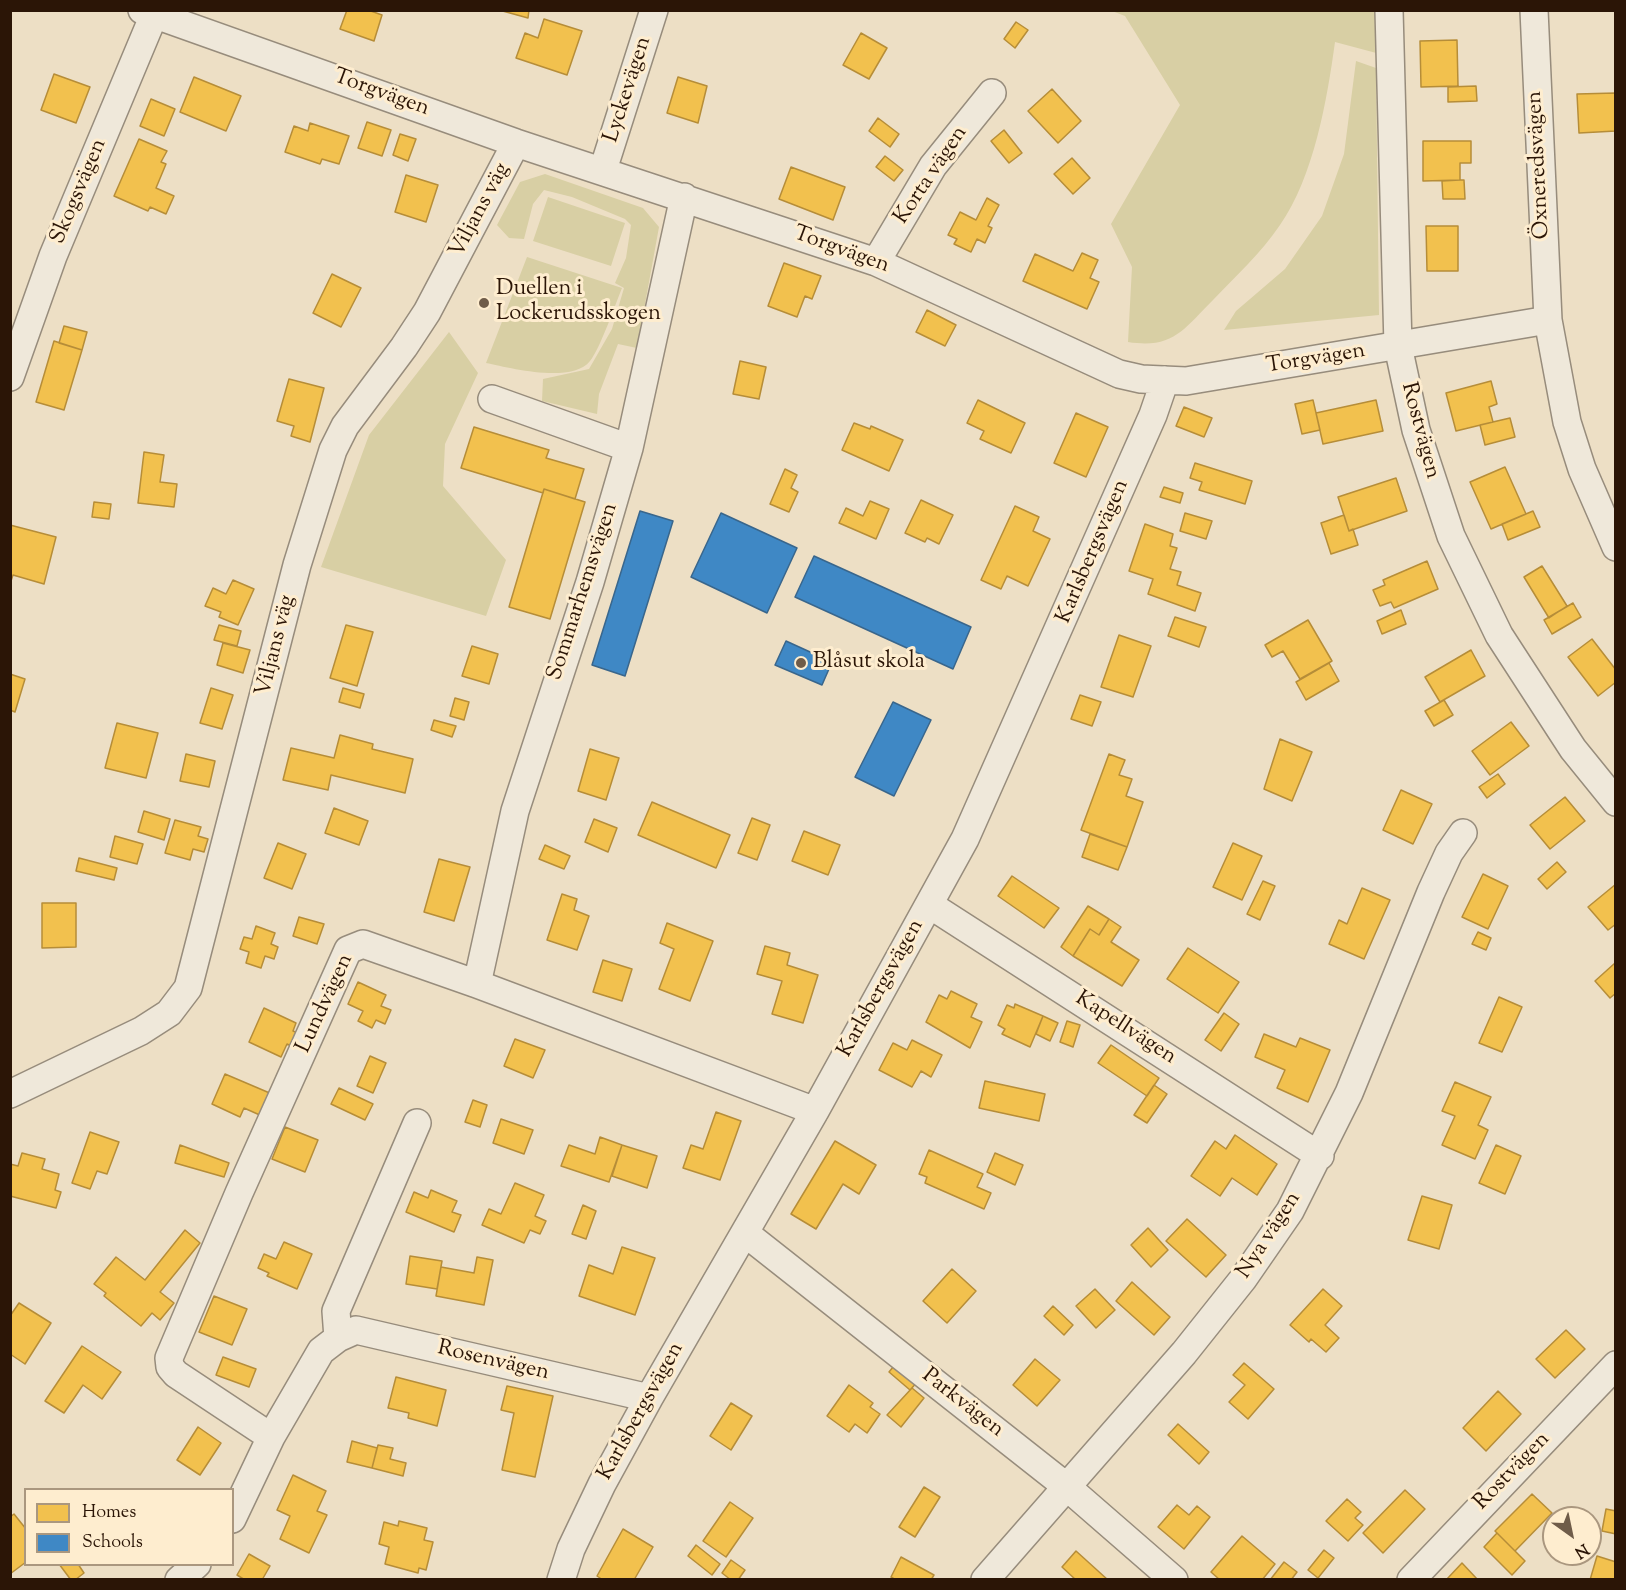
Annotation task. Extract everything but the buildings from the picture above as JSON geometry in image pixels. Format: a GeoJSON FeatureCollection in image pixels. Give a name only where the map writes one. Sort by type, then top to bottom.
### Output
{"type":"FeatureCollection","features":[{"type":"Feature","properties":{"kind":"street","name":"Lyckevägen"},"geometry":{"type":"LineString","coordinates":[[603,170],[654,10]]}},
{"type":"Feature","properties":{"kind":"street","name":"Rostvägen"},"geometry":{"type":"LineString","coordinates":[[1389,10],[1398,346],[1416,430],[1451,536],[1499,635],[1573,749],[1616,802]]}},
{"type":"Feature","properties":{"kind":"street","name":"Öxneredsvägen"},"geometry":{"type":"LineString","coordinates":[[1534,10],[1548,320],[1567,422],[1586,480],[1616,547]]}},
{"type":"Feature","properties":{"kind":"street","name":"Torgvägen"},"geometry":{"type":"LineString","coordinates":[[151,12],[516,143],[876,262],[1119,374],[1141,379],[1186,381],[1548,320]]}},
{"type":"Feature","properties":{"kind":"street","name":"Skogsvägen"},"geometry":{"type":"LineString","coordinates":[[10,377],[52,256],[151,12]]}},
{"type":"Feature","properties":{"kind":"street","name":"Korta vägen"},"geometry":{"type":"LineString","coordinates":[[876,262],[933,166],[992,93]]}},
{"type":"Feature","properties":{"kind":"street","name":"Viljans väg"},"geometry":{"type":"LineString","coordinates":[[10,1094],[141,1031],[169,1013],[188,988],[297,566],[333,450],[345,426],[427,312],[516,143]]}},
{"type":"Feature","properties":{"kind":"street","name":"Sommarhemsvägen"},"geometry":{"type":"LineString","coordinates":[[477,984],[515,811],[590,582],[629,448],[684,197]]}},
{"type":"Feature","properties":{"kind":"street","name":"Karlsbergsvägen"},"geometry":{"type":"LineString","coordinates":[[561,1580],[571,1549],[602,1484],[649,1398],[746,1233],[930,905],[969,830],[1039,678],[1166,380]]}},
{"type":"Feature","properties":{"kind":"street"},"geometry":{"type":"LineString","coordinates":[[492,399],[629,448]]}},
{"type":"Feature","properties":{"kind":"street","name":"Nya vägen"},"geometry":{"type":"LineString","coordinates":[[985,1580],[1184,1353],[1243,1279],[1290,1211],[1320,1156],[1349,1093],[1431,892],[1449,853],[1462,833]]}},
{"type":"Feature","properties":{"kind":"street","name":"Kapellvägen"},"geometry":{"type":"LineString","coordinates":[[930,905],[1320,1156]]}},
{"type":"Feature","properties":{"kind":"street","name":"Lundvägen"},"geometry":{"type":"LineString","coordinates":[[271,1437],[176,1374],[170,1367],[169,1358],[239,1193],[348,950],[363,944],[477,984],[814,1111]]}},
{"type":"Feature","properties":{"kind":"street"},"geometry":{"type":"LineString","coordinates":[[234,1515],[271,1437],[321,1351],[338,1338],[336,1311],[417,1123]]}},
{"type":"Feature","properties":{"kind":"street","name":"Parkvägen"},"geometry":{"type":"LineString","coordinates":[[746,1233],[1067,1487],[1174,1580]]}},
{"type":"Feature","properties":{"kind":"street","name":"Rosenvägen"},"geometry":{"type":"LineString","coordinates":[[338,1338],[356,1330],[649,1398]]}},
{"type":"Feature","properties":{"kind":"street","name":"Rostvägen"},"geometry":{"type":"LineString","coordinates":[[1411,1580],[1616,1365]]}},
{"type":"Feature","properties":{"kind":"street"},"geometry":{"type":"LineString","coordinates":[[179,1580],[195,1566]]}},
{"type":"Feature","properties":{"kind":"shaded area"},"geometry":{"type":"Polygon","coordinates":[[[1112,11],[1377,11],[1380,54],[1335,42],[1323,112],[1310,161],[1302,184],[1280,225],[1257,255],[1185,328],[1167,340],[1156,343],[1128,342],[1132,267],[1111,224],[1180,105],[1125,16],[1112,11]]]}},
{"type":"Feature","properties":{"kind":"shaded area"},"geometry":{"type":"Polygon","coordinates":[[[1356,61],[1376,68],[1379,315],[1224,330],[1236,311],[1285,269],[1322,216],[1344,154],[1356,61]]]}},
{"type":"Feature","properties":{"kind":"shaded area"},"geometry":{"type":"Polygon","coordinates":[[[545,174],[643,208],[659,227],[637,348],[618,344],[599,394],[597,414],[542,401],[543,379],[589,369],[612,329],[624,288],[615,283],[626,258],[631,225],[625,219],[572,197],[544,190],[533,204],[524,239],[509,238],[497,225],[520,182],[545,174]]]}},
{"type":"Feature","properties":{"kind":"shaded area"},"geometry":{"type":"Polygon","coordinates":[[[548,197],[625,223],[611,266],[533,241],[548,197]]]}},
{"type":"Feature","properties":{"kind":"shaded area"},"geometry":{"type":"Polygon","coordinates":[[[527,257],[622,288],[598,347],[590,361],[581,368],[556,373],[486,363],[527,257]]]}},
{"type":"Feature","properties":{"kind":"shaded area"},"geometry":{"type":"Polygon","coordinates":[[[449,332],[478,373],[445,444],[443,486],[506,560],[486,616],[321,567],[369,435],[449,332]]]}},
{"type":"Feature","properties":{"kind":"place","name":"Duellen i Lockerudsskogen"},"geometry":{"type":"Point","coordinates":[484,303]}},
{"type":"Feature","properties":{"kind":"place","name":"Blåsut skola"},"geometry":{"type":"Point","coordinates":[801,663]}}]}
